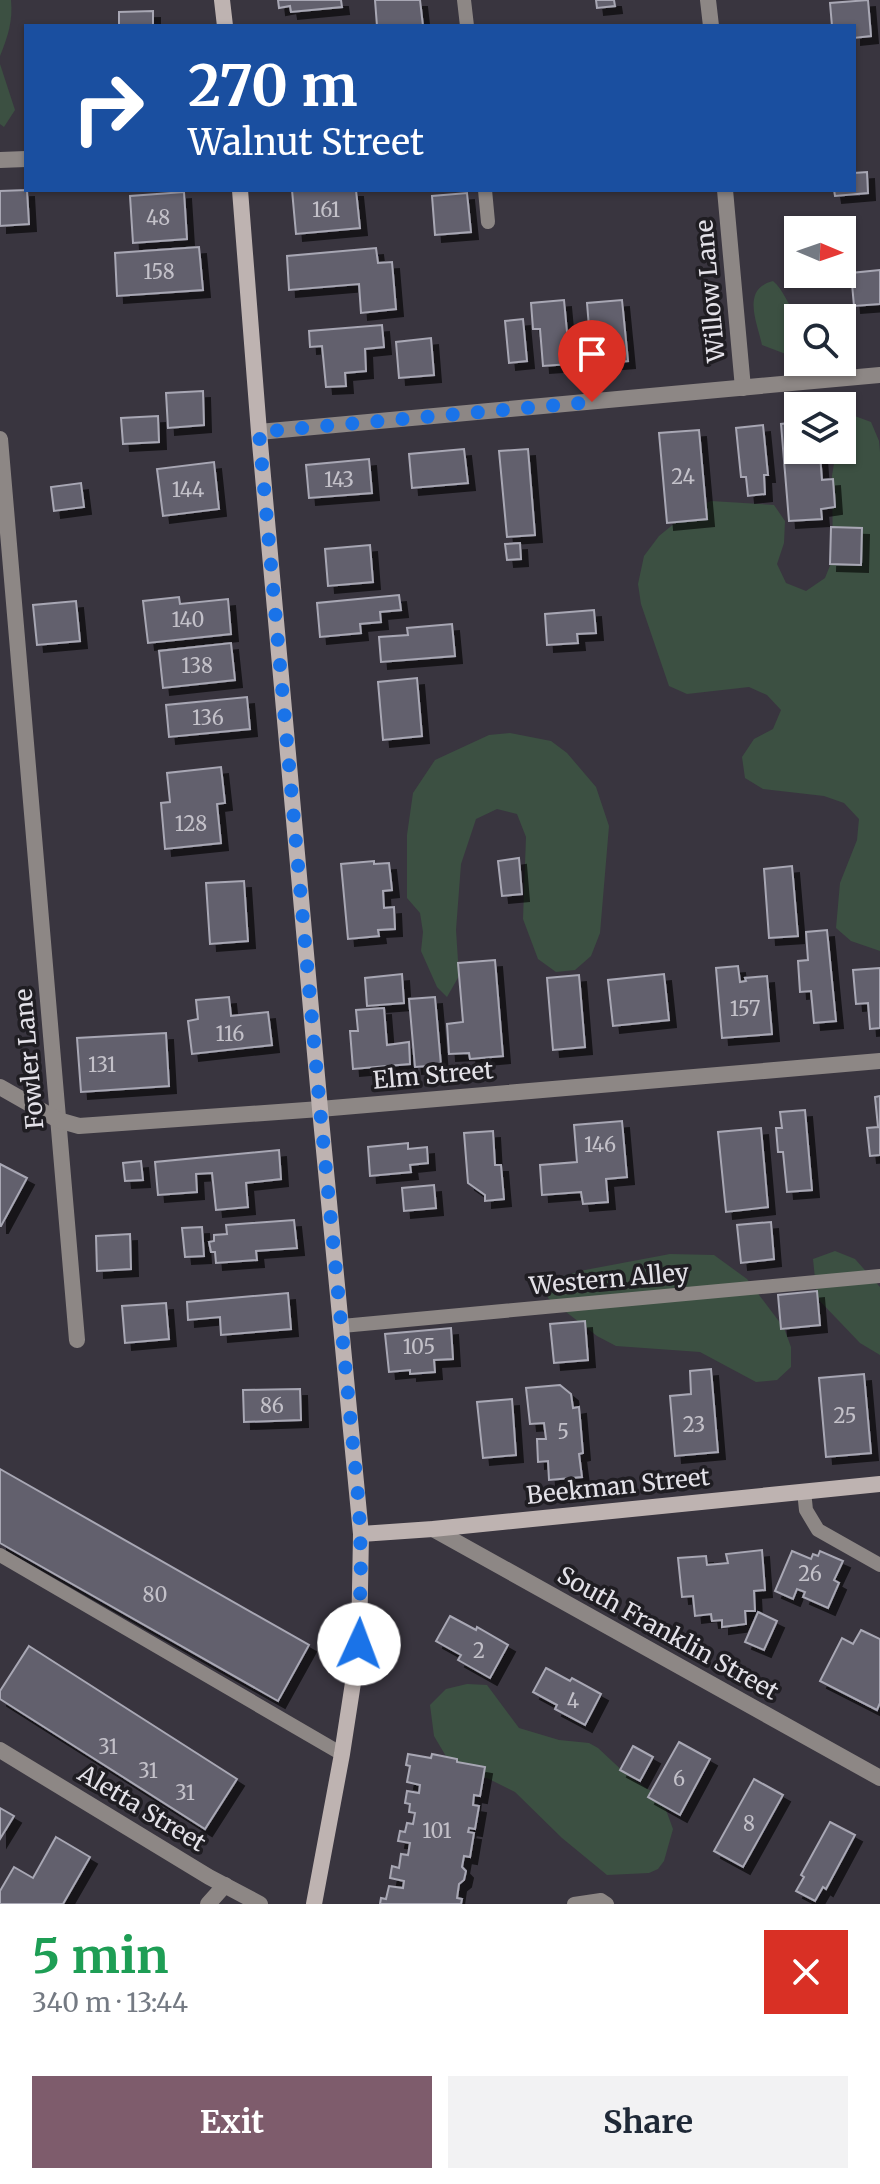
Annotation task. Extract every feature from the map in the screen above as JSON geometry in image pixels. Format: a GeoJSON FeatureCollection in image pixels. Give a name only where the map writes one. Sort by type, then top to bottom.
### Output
{"type":"FeatureCollection","features":[{"type":"Feature","properties":{"kind":"street"},"geometry":{"type":"LineString","coordinates":[[222,0],[225,24]]}},
{"type":"Feature","properties":{"kind":"street"},"geometry":{"type":"LineString","coordinates":[[708,0],[711,24]]}},
{"type":"Feature","properties":{"kind":"street"},"geometry":{"type":"LineString","coordinates":[[0,160],[24,159]]}},
{"type":"Feature","properties":{"kind":"street"},"geometry":{"type":"LineString","coordinates":[[240,192],[259,432],[361,1534],[359,1644],[314,1904]]}},
{"type":"Feature","properties":{"kind":"street","name":"Willow Lane"},"geometry":{"type":"LineString","coordinates":[[725,192],[743,388]]}},
{"type":"Feature","properties":{"kind":"street"},"geometry":{"type":"LineString","coordinates":[[259,432],[880,375]]}},
{"type":"Feature","properties":{"kind":"street","name":"Fowler Lane"},"geometry":{"type":"LineString","coordinates":[[0,439],[77,1340]]}},
{"type":"Feature","properties":{"kind":"street","name":"Elm Street"},"geometry":{"type":"LineString","coordinates":[[0,1087],[58,1120],[79,1126],[320,1109],[880,1061]]}},
{"type":"Feature","properties":{"kind":"street","name":"Beekman Street"},"geometry":{"type":"LineString","coordinates":[[361,1534],[880,1484]]}},
{"type":"Feature","properties":{"kind":"street","name":"South Franklin Street"},"geometry":{"type":"LineString","coordinates":[[433,1529],[880,1778]]}},
{"type":"Feature","properties":{"kind":"street","name":"Aletta Street"},"geometry":{"type":"LineString","coordinates":[[0,1750],[260,1904]]}},
{"type":"Feature","properties":{"kind":"street"},"geometry":{"type":"LineString","coordinates":[[208,1904],[225,1885]]}},
{"type":"Feature","properties":{"kind":"lane"},"geometry":{"type":"LineString","coordinates":[[464,0],[467,24]]}},
{"type":"Feature","properties":{"kind":"lane"},"geometry":{"type":"LineString","coordinates":[[485,192],[488,222]]}},
{"type":"Feature","properties":{"kind":"lane","name":"Western Alley"},"geometry":{"type":"LineString","coordinates":[[342,1326],[880,1276]]}},
{"type":"Feature","properties":{"kind":"lane"},"geometry":{"type":"LineString","coordinates":[[804,1491],[806,1510],[818,1530],[880,1565]]}},
{"type":"Feature","properties":{"kind":"lane"},"geometry":{"type":"LineString","coordinates":[[0,1555],[342,1754]]}},
{"type":"Feature","properties":{"kind":"lane"},"geometry":{"type":"LineString","coordinates":[[574,1904],[601,1900],[607,1904]]}},
{"type":"Feature","properties":{"kind":"green space"},"geometry":{"type":"Polygon","coordinates":[[[0,0],[11,0],[11,8],[9,28],[0,56],[0,0]]]}},
{"type":"Feature","properties":{"kind":"green space"},"geometry":{"type":"Polygon","coordinates":[[[0,64],[15,110],[4,127],[0,124],[0,64]]]}},
{"type":"Feature","properties":{"kind":"green space"},"geometry":{"type":"Polygon","coordinates":[[[773,281],[789,304],[784,304],[784,353],[762,345],[754,299],[763,285],[773,281]]]}},
{"type":"Feature","properties":{"kind":"green space"},"geometry":{"type":"Polygon","coordinates":[[[856,416],[871,422],[880,452],[880,951],[851,941],[836,928],[840,883],[857,840],[859,819],[844,803],[824,796],[763,789],[745,778],[742,757],[754,739],[773,729],[781,710],[767,695],[749,687],[687,694],[669,686],[641,604],[638,584],[644,556],[659,536],[692,509],[711,501],[774,505],[785,521],[784,543],[777,564],[786,583],[806,591],[825,578],[833,558],[834,464],[856,464],[856,416]]]}},
{"type":"Feature","properties":{"kind":"green space"},"geometry":{"type":"Polygon","coordinates":[[[510,733],[551,741],[567,753],[596,787],[609,826],[600,933],[591,956],[575,970],[556,972],[538,959],[523,919],[526,837],[517,814],[497,809],[476,819],[461,864],[456,930],[459,976],[447,997],[437,987],[421,951],[423,932],[420,913],[407,898],[407,835],[413,793],[435,760],[489,735],[510,733]]]}},
{"type":"Feature","properties":{"kind":"green space"},"geometry":{"type":"Polygon","coordinates":[[[835,1251],[855,1259],[880,1287],[880,1355],[860,1343],[817,1298],[813,1259],[835,1251]]]}},
{"type":"Feature","properties":{"kind":"green space"},"geometry":{"type":"Polygon","coordinates":[[[670,1254],[714,1255],[747,1279],[784,1328],[791,1347],[791,1367],[777,1380],[756,1382],[700,1352],[616,1346],[597,1336],[548,1298],[545,1281],[670,1254]]]}},
{"type":"Feature","properties":{"kind":"green space"},"geometry":{"type":"Polygon","coordinates":[[[467,1684],[487,1685],[519,1728],[559,1740],[589,1743],[654,1793],[666,1810],[673,1829],[664,1861],[658,1869],[649,1873],[607,1875],[562,1838],[515,1792],[487,1778],[466,1775],[450,1763],[434,1736],[430,1705],[446,1689],[467,1684]]]}},
{"type":"Feature","properties":{"kind":"building"},"geometry":{"type":"Polygon","coordinates":[[[278,0],[341,0],[342,7],[291,12],[290,6],[279,8],[278,0]]]}},
{"type":"Feature","properties":{"kind":"building"},"geometry":{"type":"Polygon","coordinates":[[[375,0],[420,0],[423,24],[377,24],[375,0]]]}},
{"type":"Feature","properties":{"kind":"building"},"geometry":{"type":"Polygon","coordinates":[[[596,0],[614,0],[615,6],[597,8],[596,0]]]}},
{"type":"Feature","properties":{"kind":"building"},"geometry":{"type":"Polygon","coordinates":[[[868,0],[871,36],[856,38],[856,24],[832,24],[830,3],[868,0]]]}},
{"type":"Feature","properties":{"kind":"building"},"geometry":{"type":"Polygon","coordinates":[[[153,11],[153,24],[119,24],[119,12],[153,11]]]}},
{"type":"Feature","properties":{"kind":"building"},"geometry":{"type":"Polygon","coordinates":[[[867,172],[868,193],[835,196],[834,192],[856,192],[856,173],[867,172]]]}},
{"type":"Feature","properties":{"kind":"building"},"geometry":{"type":"Polygon","coordinates":[[[0,191],[27,192],[29,224],[0,226],[0,191]]]}},
{"type":"Feature","properties":{"kind":"building"},"geometry":{"type":"Polygon","coordinates":[[[184,192],[187,239],[133,243],[130,196],[184,192]]]}},
{"type":"Feature","properties":{"kind":"building"},"geometry":{"type":"Polygon","coordinates":[[[292,192],[356,192],[360,228],[296,234],[292,192]]]}},
{"type":"Feature","properties":{"kind":"building"},"geometry":{"type":"Polygon","coordinates":[[[467,193],[471,232],[435,235],[432,196],[467,193]]]}},
{"type":"Feature","properties":{"kind":"building"},"geometry":{"type":"Polygon","coordinates":[[[199,247],[203,290],[117,296],[115,253],[199,247]]]}},
{"type":"Feature","properties":{"kind":"building"},"geometry":{"type":"Polygon","coordinates":[[[376,248],[378,263],[392,262],[396,309],[361,313],[359,284],[289,290],[287,256],[376,248]]]}},
{"type":"Feature","properties":{"kind":"building"},"geometry":{"type":"Polygon","coordinates":[[[880,270],[880,304],[854,304],[852,288],[856,288],[856,272],[880,270]]]}},
{"type":"Feature","properties":{"kind":"building"},"geometry":{"type":"Polygon","coordinates":[[[564,300],[570,364],[543,366],[540,329],[533,329],[531,303],[564,300]]]}},
{"type":"Feature","properties":{"kind":"building"},"geometry":{"type":"Polygon","coordinates":[[[622,300],[628,361],[592,364],[587,303],[622,300]]]}},
{"type":"Feature","properties":{"kind":"building"},"geometry":{"type":"Polygon","coordinates":[[[523,319],[527,361],[509,363],[505,321],[523,319]]]}},
{"type":"Feature","properties":{"kind":"building"},"geometry":{"type":"Polygon","coordinates":[[[382,325],[384,347],[365,349],[366,371],[345,373],[346,386],[326,387],[322,346],[310,347],[309,331],[382,325]]]}},
{"type":"Feature","properties":{"kind":"building"},"geometry":{"type":"Polygon","coordinates":[[[431,338],[434,375],[399,378],[396,342],[431,338]]]}},
{"type":"Feature","properties":{"kind":"building"},"geometry":{"type":"Polygon","coordinates":[[[203,391],[204,425],[168,428],[166,393],[203,391]]]}},
{"type":"Feature","properties":{"kind":"building"},"geometry":{"type":"Polygon","coordinates":[[[158,416],[159,442],[123,444],[121,418],[158,416]]]}},
{"type":"Feature","properties":{"kind":"building"},"geometry":{"type":"Polygon","coordinates":[[[781,424],[784,424],[784,460],[781,424]]]}},
{"type":"Feature","properties":{"kind":"building"},"geometry":{"type":"Polygon","coordinates":[[[763,425],[768,475],[764,475],[765,494],[748,496],[746,477],[741,477],[736,428],[763,425]]]}},
{"type":"Feature","properties":{"kind":"building"},"geometry":{"type":"Polygon","coordinates":[[[699,430],[707,519],[667,523],[659,433],[699,430]]]}},
{"type":"Feature","properties":{"kind":"building"},"geometry":{"type":"Polygon","coordinates":[[[464,449],[468,483],[412,488],[409,454],[464,449]]]}},
{"type":"Feature","properties":{"kind":"building"},"geometry":{"type":"Polygon","coordinates":[[[528,449],[535,535],[507,537],[499,451],[528,449]]]}},
{"type":"Feature","properties":{"kind":"building"},"geometry":{"type":"Polygon","coordinates":[[[369,459],[372,493],[309,498],[306,465],[369,459]]]}},
{"type":"Feature","properties":{"kind":"building"},"geometry":{"type":"Polygon","coordinates":[[[214,462],[219,509],[163,516],[157,469],[214,462]]]}},
{"type":"Feature","properties":{"kind":"building"},"geometry":{"type":"Polygon","coordinates":[[[784,464],[821,464],[822,480],[833,479],[835,507],[821,509],[822,519],[789,521],[784,464]]]}},
{"type":"Feature","properties":{"kind":"building"},"geometry":{"type":"Polygon","coordinates":[[[81,483],[84,507],[54,511],[51,487],[81,483]]]}},
{"type":"Feature","properties":{"kind":"building"},"geometry":{"type":"Polygon","coordinates":[[[831,527],[862,528],[861,565],[830,564],[831,527]]]}},
{"type":"Feature","properties":{"kind":"building"},"geometry":{"type":"Polygon","coordinates":[[[520,543],[521,559],[507,560],[505,544],[520,543]]]}},
{"type":"Feature","properties":{"kind":"building"},"geometry":{"type":"Polygon","coordinates":[[[370,545],[373,582],[328,586],[325,549],[370,545]]]}},
{"type":"Feature","properties":{"kind":"building"},"geometry":{"type":"Polygon","coordinates":[[[399,595],[401,610],[380,612],[381,622],[360,624],[361,633],[320,637],[317,603],[399,595]]]}},
{"type":"Feature","properties":{"kind":"building"},"geometry":{"type":"Polygon","coordinates":[[[179,597],[180,604],[228,599],[231,634],[148,643],[143,601],[179,597]]]}},
{"type":"Feature","properties":{"kind":"building"},"geometry":{"type":"Polygon","coordinates":[[[76,601],[80,641],[37,645],[33,605],[76,601]]]}},
{"type":"Feature","properties":{"kind":"building"},"geometry":{"type":"Polygon","coordinates":[[[594,610],[596,633],[577,634],[578,643],[547,645],[545,614],[594,610]]]}},
{"type":"Feature","properties":{"kind":"building"},"geometry":{"type":"Polygon","coordinates":[[[452,624],[455,656],[381,662],[379,637],[408,635],[407,628],[452,624]]]}},
{"type":"Feature","properties":{"kind":"building"},"geometry":{"type":"Polygon","coordinates":[[[231,643],[235,680],[163,688],[159,651],[231,643]]]}},
{"type":"Feature","properties":{"kind":"building"},"geometry":{"type":"Polygon","coordinates":[[[417,678],[422,736],[383,740],[378,682],[417,678]]]}},
{"type":"Feature","properties":{"kind":"building"},"geometry":{"type":"Polygon","coordinates":[[[247,697],[250,729],[169,737],[166,705],[247,697]]]}},
{"type":"Feature","properties":{"kind":"building"},"geometry":{"type":"Polygon","coordinates":[[[221,767],[225,803],[217,804],[221,843],[165,849],[161,803],[170,802],[167,773],[221,767]]]}},
{"type":"Feature","properties":{"kind":"building"},"geometry":{"type":"Polygon","coordinates":[[[519,858],[522,894],[502,896],[498,861],[519,858]]]}},
{"type":"Feature","properties":{"kind":"building"},"geometry":{"type":"Polygon","coordinates":[[[374,861],[374,864],[389,863],[392,890],[383,891],[384,908],[394,907],[395,929],[378,930],[379,936],[348,939],[341,864],[374,861]]]}},
{"type":"Feature","properties":{"kind":"building"},"geometry":{"type":"Polygon","coordinates":[[[792,866],[798,936],[769,938],[764,869],[792,866]]]}},
{"type":"Feature","properties":{"kind":"building"},"geometry":{"type":"Polygon","coordinates":[[[244,881],[248,941],[210,944],[206,883],[244,881]]]}},
{"type":"Feature","properties":{"kind":"building"},"geometry":{"type":"Polygon","coordinates":[[[827,930],[836,1021],[814,1023],[811,991],[800,992],[798,961],[808,960],[806,932],[827,930]]]}},
{"type":"Feature","properties":{"kind":"building"},"geometry":{"type":"Polygon","coordinates":[[[495,960],[503,1056],[470,1059],[469,1053],[449,1054],[447,1024],[463,1022],[458,963],[495,960]]]}},
{"type":"Feature","properties":{"kind":"building"},"geometry":{"type":"Polygon","coordinates":[[[738,966],[740,982],[746,981],[745,978],[767,976],[772,1034],[722,1038],[716,968],[738,966]]]}},
{"type":"Feature","properties":{"kind":"building"},"geometry":{"type":"Polygon","coordinates":[[[880,968],[880,1028],[870,1029],[868,1003],[856,1004],[853,970],[880,968]]]}},
{"type":"Feature","properties":{"kind":"building"},"geometry":{"type":"Polygon","coordinates":[[[402,974],[404,1003],[367,1006],[365,978],[402,974]]]}},
{"type":"Feature","properties":{"kind":"building"},"geometry":{"type":"Polygon","coordinates":[[[664,974],[669,1020],[613,1026],[608,980],[664,974]]]}},
{"type":"Feature","properties":{"kind":"building"},"geometry":{"type":"Polygon","coordinates":[[[579,975],[585,1047],[553,1050],[547,978],[579,975]]]}},
{"type":"Feature","properties":{"kind":"building"},"geometry":{"type":"Polygon","coordinates":[[[229,997],[231,1016],[268,1012],[272,1045],[192,1054],[188,1021],[198,1019],[196,1000],[229,997]]]}},
{"type":"Feature","properties":{"kind":"building"},"geometry":{"type":"Polygon","coordinates":[[[435,997],[441,1065],[415,1067],[409,999],[435,997]]]}},
{"type":"Feature","properties":{"kind":"building"},"geometry":{"type":"Polygon","coordinates":[[[384,1008],[387,1045],[409,1042],[410,1064],[353,1069],[350,1031],[358,1031],[356,1010],[384,1008]]]}},
{"type":"Feature","properties":{"kind":"building"},"geometry":{"type":"Polygon","coordinates":[[[166,1033],[169,1086],[81,1092],[77,1038],[166,1033]]]}},
{"type":"Feature","properties":{"kind":"building"},"geometry":{"type":"Polygon","coordinates":[[[880,1096],[880,1155],[870,1156],[867,1128],[878,1127],[875,1097],[880,1096]]]}},
{"type":"Feature","properties":{"kind":"building"},"geometry":{"type":"Polygon","coordinates":[[[805,1110],[812,1190],[787,1192],[783,1152],[778,1152],[776,1128],[782,1128],[780,1112],[805,1110]]]}},
{"type":"Feature","properties":{"kind":"building"},"geometry":{"type":"Polygon","coordinates":[[[622,1121],[627,1177],[606,1179],[608,1202],[583,1204],[581,1192],[542,1195],[540,1165],[577,1162],[574,1125],[622,1121]]]}},
{"type":"Feature","properties":{"kind":"building"},"geometry":{"type":"Polygon","coordinates":[[[761,1128],[768,1207],[726,1212],[718,1132],[761,1128]]]}},
{"type":"Feature","properties":{"kind":"building"},"geometry":{"type":"Polygon","coordinates":[[[493,1131],[495,1165],[501,1165],[504,1199],[485,1201],[485,1195],[468,1183],[464,1133],[493,1131]]]}},
{"type":"Feature","properties":{"kind":"building"},"geometry":{"type":"Polygon","coordinates":[[[408,1143],[408,1149],[427,1147],[428,1163],[410,1165],[411,1172],[370,1176],[368,1147],[408,1143]]]}},
{"type":"Feature","properties":{"kind":"building"},"geometry":{"type":"Polygon","coordinates":[[[279,1150],[281,1179],[246,1183],[248,1207],[216,1210],[212,1173],[196,1174],[197,1192],[158,1195],[155,1162],[279,1150]]]}},
{"type":"Feature","properties":{"kind":"building"},"geometry":{"type":"Polygon","coordinates":[[[141,1161],[143,1180],[125,1181],[123,1163],[141,1161]]]}},
{"type":"Feature","properties":{"kind":"building"},"geometry":{"type":"Polygon","coordinates":[[[0,1164],[27,1178],[1,1226],[0,1226],[0,1164]]]}},
{"type":"Feature","properties":{"kind":"building"},"geometry":{"type":"Polygon","coordinates":[[[434,1185],[436,1208],[404,1211],[402,1188],[434,1185]]]}},
{"type":"Feature","properties":{"kind":"building"},"geometry":{"type":"Polygon","coordinates":[[[294,1220],[297,1248],[256,1251],[257,1260],[216,1263],[215,1252],[211,1252],[209,1242],[214,1241],[214,1235],[227,1234],[226,1225],[294,1220]]]}},
{"type":"Feature","properties":{"kind":"building"},"geometry":{"type":"Polygon","coordinates":[[[771,1222],[774,1259],[741,1263],[737,1225],[771,1222]]]}},
{"type":"Feature","properties":{"kind":"building"},"geometry":{"type":"Polygon","coordinates":[[[202,1227],[204,1256],[185,1257],[182,1228],[202,1227]]]}},
{"type":"Feature","properties":{"kind":"building"},"geometry":{"type":"Polygon","coordinates":[[[130,1234],[131,1269],[97,1271],[96,1236],[130,1234]]]}},
{"type":"Feature","properties":{"kind":"building"},"geometry":{"type":"Polygon","coordinates":[[[817,1291],[820,1325],[781,1329],[778,1295],[817,1291]]]}},
{"type":"Feature","properties":{"kind":"building"},"geometry":{"type":"Polygon","coordinates":[[[288,1293],[291,1329],[221,1335],[220,1317],[188,1320],[187,1302],[288,1293]]]}},
{"type":"Feature","properties":{"kind":"building"},"geometry":{"type":"Polygon","coordinates":[[[166,1303],[169,1339],[125,1343],[122,1306],[166,1303]]]}},
{"type":"Feature","properties":{"kind":"building"},"geometry":{"type":"Polygon","coordinates":[[[585,1321],[588,1360],[554,1363],[550,1324],[585,1321]]]}},
{"type":"Feature","properties":{"kind":"building"},"geometry":{"type":"Polygon","coordinates":[[[451,1328],[453,1359],[434,1360],[435,1372],[389,1372],[385,1334],[451,1328]]]}},
{"type":"Feature","properties":{"kind":"building"},"geometry":{"type":"Polygon","coordinates":[[[711,1369],[718,1452],[675,1456],[670,1396],[691,1394],[690,1371],[711,1369]]]}},
{"type":"Feature","properties":{"kind":"building"},"geometry":{"type":"Polygon","coordinates":[[[864,1374],[871,1453],[826,1457],[819,1378],[864,1374]]]}},
{"type":"Feature","properties":{"kind":"building"},"geometry":{"type":"Polygon","coordinates":[[[560,1385],[571,1394],[573,1408],[579,1407],[582,1477],[549,1480],[548,1461],[538,1462],[537,1439],[546,1439],[544,1423],[530,1424],[526,1388],[560,1385]]]}},
{"type":"Feature","properties":{"kind":"building"},"geometry":{"type":"Polygon","coordinates":[[[300,1389],[301,1420],[244,1422],[243,1390],[300,1389]]]}},
{"type":"Feature","properties":{"kind":"building"},"geometry":{"type":"Polygon","coordinates":[[[512,1399],[516,1455],[483,1458],[477,1402],[512,1399]]]}},
{"type":"Feature","properties":{"kind":"building"},"geometry":{"type":"Polygon","coordinates":[[[0,1469],[309,1645],[278,1701],[0,1543],[0,1469]]]}},
{"type":"Feature","properties":{"kind":"building"},"geometry":{"type":"Polygon","coordinates":[[[762,1550],[765,1590],[754,1591],[755,1611],[745,1611],[746,1624],[722,1627],[722,1620],[712,1621],[711,1614],[695,1616],[693,1596],[682,1597],[678,1558],[706,1556],[707,1565],[728,1563],[726,1554],[762,1550]]]}},
{"type":"Feature","properties":{"kind":"building"},"geometry":{"type":"Polygon","coordinates":[[[792,1551],[811,1559],[813,1554],[818,1556],[820,1551],[843,1561],[834,1580],[839,1583],[828,1608],[803,1597],[805,1592],[797,1589],[793,1599],[775,1591],[792,1551]]]}},
{"type":"Feature","properties":{"kind":"building"},"geometry":{"type":"Polygon","coordinates":[[[758,1612],[777,1621],[764,1650],[745,1642],[758,1612]]]}},
{"type":"Feature","properties":{"kind":"building"},"geometry":{"type":"Polygon","coordinates":[[[450,1616],[508,1645],[490,1678],[458,1660],[461,1655],[436,1641],[450,1616]]]}},
{"type":"Feature","properties":{"kind":"building"},"geometry":{"type":"Polygon","coordinates":[[[861,1630],[880,1639],[880,1703],[877,1710],[820,1681],[842,1638],[853,1644],[861,1630]]]}},
{"type":"Feature","properties":{"kind":"building"},"geometry":{"type":"Polygon","coordinates":[[[29,1646],[237,1779],[205,1829],[0,1699],[0,1691],[29,1646]]]}},
{"type":"Feature","properties":{"kind":"building"},"geometry":{"type":"Polygon","coordinates":[[[546,1668],[601,1694],[585,1725],[555,1709],[557,1705],[533,1692],[546,1668]]]}},
{"type":"Feature","properties":{"kind":"building"},"geometry":{"type":"Polygon","coordinates":[[[679,1742],[710,1759],[680,1815],[648,1797],[679,1742]]]}},
{"type":"Feature","properties":{"kind":"building"},"geometry":{"type":"Polygon","coordinates":[[[633,1746],[653,1757],[640,1781],[620,1770],[633,1746]]]}},
{"type":"Feature","properties":{"kind":"building"},"geometry":{"type":"Polygon","coordinates":[[[408,1754],[431,1758],[432,1754],[485,1767],[480,1796],[474,1795],[473,1805],[479,1806],[475,1829],[469,1828],[468,1832],[474,1833],[470,1857],[464,1856],[462,1867],[466,1871],[464,1880],[459,1884],[457,1898],[462,1899],[461,1904],[380,1904],[381,1898],[386,1899],[389,1886],[403,1888],[404,1881],[390,1878],[392,1866],[399,1868],[401,1854],[408,1855],[410,1843],[398,1841],[400,1831],[405,1832],[407,1823],[413,1824],[415,1813],[409,1812],[410,1804],[405,1803],[407,1791],[419,1793],[420,1785],[407,1782],[410,1766],[406,1765],[408,1754]]]}},
{"type":"Feature","properties":{"kind":"building"},"geometry":{"type":"Polygon","coordinates":[[[754,1779],[783,1795],[743,1867],[714,1851],[754,1779]]]}},
{"type":"Feature","properties":{"kind":"building"},"geometry":{"type":"Polygon","coordinates":[[[0,1808],[14,1816],[0,1839],[0,1808]]]}},
{"type":"Feature","properties":{"kind":"building"},"geometry":{"type":"Polygon","coordinates":[[[830,1822],[855,1835],[826,1889],[823,1887],[815,1901],[796,1891],[804,1877],[801,1875],[830,1822]]]}},
{"type":"Feature","properties":{"kind":"building"},"geometry":{"type":"Polygon","coordinates":[[[56,1837],[90,1857],[63,1904],[0,1904],[0,1891],[14,1867],[33,1878],[56,1837]]]}},
{"type":"Feature","properties":{"kind":"route"},"geometry":{"type":"LineString","coordinates":[[359,1644],[359,1506],[259,432],[592,402]]}}]}
